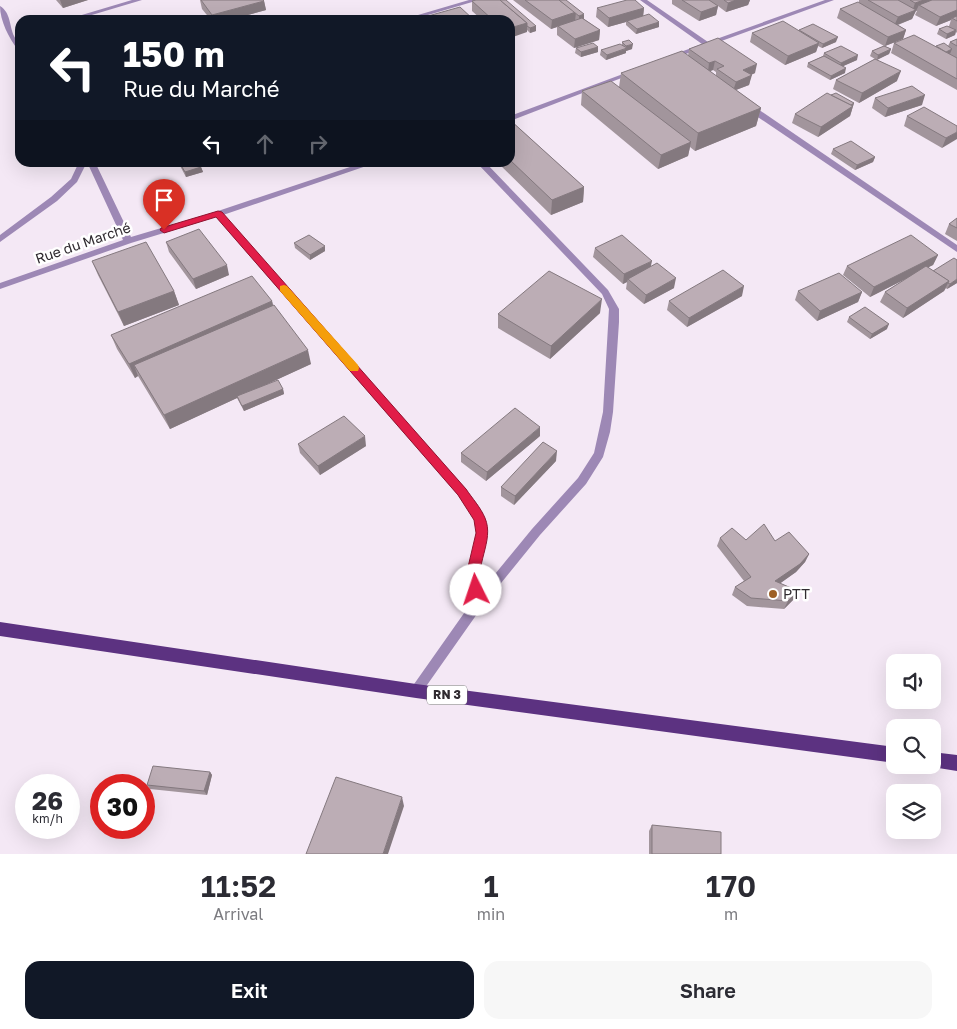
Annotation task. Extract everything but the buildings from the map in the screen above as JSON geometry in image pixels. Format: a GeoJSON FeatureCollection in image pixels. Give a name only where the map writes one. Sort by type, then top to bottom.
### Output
{"type":"FeatureCollection","features":[{"type":"Feature","properties":{"kind":"main road","name":"RN 3"},"geometry":{"type":"LineString","coordinates":[[0,629],[416,691],[886,754]]}},
{"type":"Feature","properties":{"kind":"main road"},"geometry":{"type":"LineString","coordinates":[[941,761],[957,763]]}},
{"type":"Feature","properties":{"kind":"street"},"geometry":{"type":"LineString","coordinates":[[86,15],[139,0]]}},
{"type":"Feature","properties":{"kind":"street"},"geometry":{"type":"LineString","coordinates":[[422,15],[476,0]]}},
{"type":"Feature","properties":{"kind":"street"},"geometry":{"type":"LineString","coordinates":[[643,0],[706,44]]}},
{"type":"Feature","properties":{"kind":"street"},"geometry":{"type":"LineString","coordinates":[[665,60],[831,0]]}},
{"type":"Feature","properties":{"kind":"street"},"geometry":{"type":"LineString","coordinates":[[0,8],[5,14],[11,36],[15,42]]}},
{"type":"Feature","properties":{"kind":"street"},"geometry":{"type":"LineString","coordinates":[[11,36],[15,35]]}},
{"type":"Feature","properties":{"kind":"street"},"geometry":{"type":"LineString","coordinates":[[674,56],[682,62]]}},
{"type":"Feature","properties":{"kind":"street"},"geometry":{"type":"LineString","coordinates":[[515,117],[638,70]]}},
{"type":"Feature","properties":{"kind":"street"},"geometry":{"type":"LineString","coordinates":[[738,100],[957,249]]}},
{"type":"Feature","properties":{"kind":"street"},"geometry":{"type":"LineString","coordinates":[[0,239],[54,199],[74,180],[80,167]]}},
{"type":"Feature","properties":{"kind":"street"},"geometry":{"type":"LineString","coordinates":[[93,167],[128,241]]}},
{"type":"Feature","properties":{"kind":"street","name":"Rue du Marché"},"geometry":{"type":"LineString","coordinates":[[0,286],[128,241],[218,214],[359,167]]}},
{"type":"Feature","properties":{"kind":"street"},"geometry":{"type":"LineString","coordinates":[[416,691],[480,600],[536,532],[582,482],[598,454],[605,432],[608,412],[614,309],[605,292],[485,167]]}},
{"type":"Feature","properties":{"kind":"street"},"geometry":{"type":"LineString","coordinates":[[218,214],[462,492],[480,519],[482,533],[472,580],[480,600]]}},
{"type":"Feature","properties":{"kind":"slow traffic"},"geometry":{"type":"LineString","coordinates":[[284,288],[354,368]]}},
{"type":"Feature","properties":{"kind":"place","name":"PTT"},"geometry":{"type":"Point","coordinates":[773,594]}},
{"type":"Feature","properties":{"kind":"route"},"geometry":{"type":"LineString","coordinates":[[164,230],[218,214],[462,492],[480,519],[482,533],[472,580],[476,590]]}}]}
